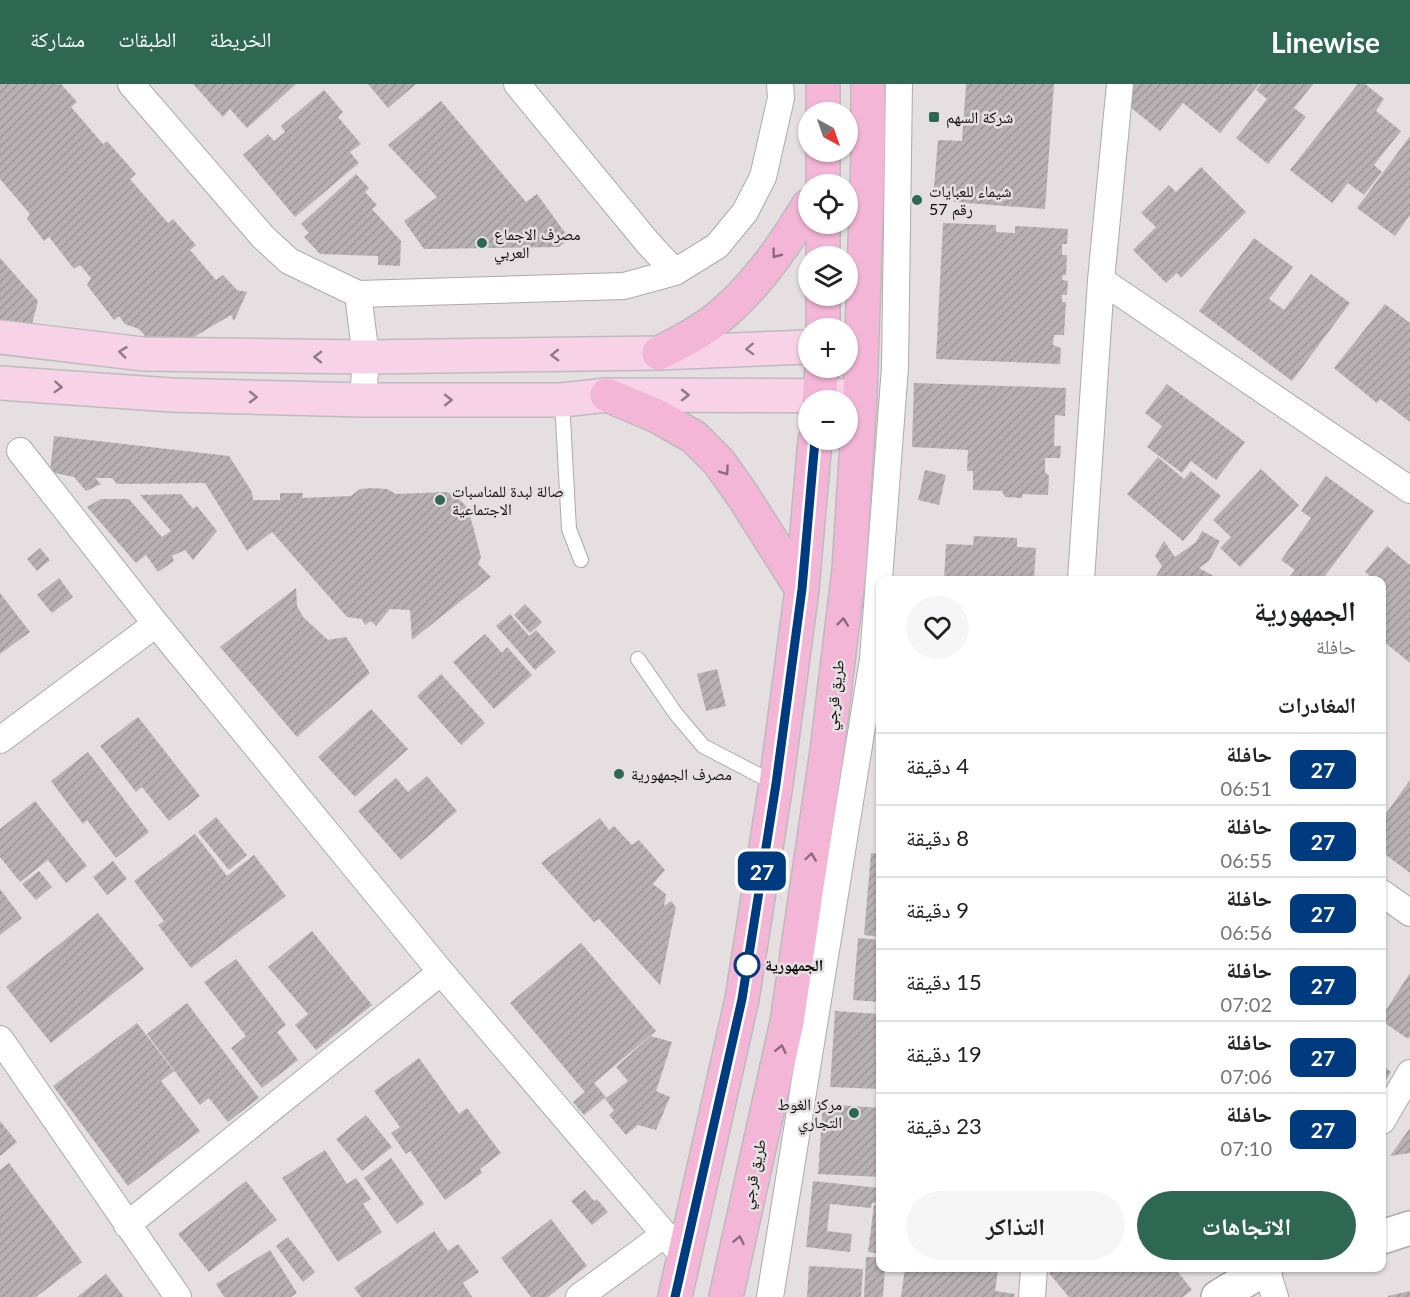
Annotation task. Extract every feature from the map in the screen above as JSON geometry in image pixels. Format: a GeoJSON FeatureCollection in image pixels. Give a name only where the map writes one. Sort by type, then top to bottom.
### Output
{"type":"FeatureCollection","features":[{"type":"Feature","properties":{"kind":"highway"},"geometry":{"type":"LineString","coordinates":[[823,84],[823,102]]}},
{"type":"Feature","properties":{"kind":"highway","name":"طريق قرجي"},"geometry":{"type":"LineString","coordinates":[[856,318],[868,153],[868,84]]}},
{"type":"Feature","properties":{"kind":"highway"},"geometry":{"type":"LineString","coordinates":[[659,353],[692,336],[726,312],[755,282],[798,223]]}},
{"type":"Feature","properties":{"kind":"highway","name":"طريق قرجي"},"geometry":{"type":"LineString","coordinates":[[726,1297],[789,1010],[827,751],[849,570],[860,396],[858,378]]}},
{"type":"Feature","properties":{"kind":"highway"},"geometry":{"type":"LineString","coordinates":[[608,395],[657,416],[694,437],[719,462],[802,589]]}},
{"type":"Feature","properties":{"kind":"highway"},"geometry":{"type":"LineString","coordinates":[[675,1297],[674,1245],[742,999],[776,784],[802,589],[814,450]]}},
{"type":"Feature","properties":{"kind":"main road"},"geometry":{"type":"LineString","coordinates":[[0,337],[143,354],[366,357],[659,353],[798,347]]}},
{"type":"Feature","properties":{"kind":"main road"},"geometry":{"type":"LineString","coordinates":[[0,383],[171,395],[363,400],[562,400],[608,395],[820,388],[860,396]]}},
{"type":"Feature","properties":{"kind":"main road"},"geometry":{"type":"LineString","coordinates":[[1386,1236],[1410,1228]]}},
{"type":"Feature","properties":{"kind":"main road"},"geometry":{"type":"LineString","coordinates":[[1218,1297],[1259,1272]]}},
{"type":"Feature","properties":{"kind":"street"},"geometry":{"type":"LineString","coordinates":[[131,84],[263,237],[289,261],[358,294],[624,286],[675,272],[717,246],[745,212],[763,177],[781,98],[780,84]]}},
{"type":"Feature","properties":{"kind":"street"},"geometry":{"type":"LineString","coordinates":[[517,84],[648,243],[675,272]]}},
{"type":"Feature","properties":{"kind":"street"},"geometry":{"type":"LineString","coordinates":[[882,576],[895,367],[898,84]]}},
{"type":"Feature","properties":{"kind":"street"},"geometry":{"type":"LineString","coordinates":[[1081,576],[1101,280],[1120,84]]}},
{"type":"Feature","properties":{"kind":"street"},"geometry":{"type":"LineString","coordinates":[[1101,280],[1410,490]]}},
{"type":"Feature","properties":{"kind":"street"},"geometry":{"type":"LineString","coordinates":[[358,294],[366,357],[363,400]]}},
{"type":"Feature","properties":{"kind":"street"},"geometry":{"type":"LineString","coordinates":[[20,451],[156,624],[441,972],[674,1245],[579,1297]]}},
{"type":"Feature","properties":{"kind":"street"},"geometry":{"type":"LineString","coordinates":[[0,740],[156,624]]}},
{"type":"Feature","properties":{"kind":"street"},"geometry":{"type":"LineString","coordinates":[[770,1297],[876,666]]}},
{"type":"Feature","properties":{"kind":"street"},"geometry":{"type":"LineString","coordinates":[[1386,897],[1410,913]]}},
{"type":"Feature","properties":{"kind":"street"},"geometry":{"type":"LineString","coordinates":[[127,1225],[441,972]]}},
{"type":"Feature","properties":{"kind":"street"},"geometry":{"type":"LineString","coordinates":[[0,1039],[178,1297]]}},
{"type":"Feature","properties":{"kind":"street"},"geometry":{"type":"LineString","coordinates":[[1386,1114],[1410,1073]]}},
{"type":"Feature","properties":{"kind":"street"},"geometry":{"type":"LineString","coordinates":[[1032,1297],[1034,1272]]}},
{"type":"Feature","properties":{"kind":"street"},"geometry":{"type":"LineString","coordinates":[[1267,1272],[1275,1297]]}},
{"type":"Feature","properties":{"kind":"lane"},"geometry":{"type":"LineString","coordinates":[[562,400],[568,529],[581,560]]}},
{"type":"Feature","properties":{"kind":"lane"},"geometry":{"type":"LineString","coordinates":[[638,659],[676,714],[703,746],[776,784]]}},
{"type":"Feature","properties":{"kind":"building"},"geometry":{"type":"Polygon","coordinates":[[[0,84],[61,84],[77,102],[71,107],[103,144],[107,141],[136,174],[130,179],[168,223],[173,219],[196,245],[190,250],[216,280],[223,275],[237,290],[247,292],[234,321],[231,315],[192,338],[145,336],[139,329],[125,324],[119,316],[114,320],[87,285],[91,278],[80,265],[74,269],[49,237],[44,241],[27,219],[30,214],[0,179],[0,84]]]}},
{"type":"Feature","properties":{"kind":"building"},"geometry":{"type":"Polygon","coordinates":[[[193,84],[296,84],[247,128],[230,109],[223,117],[193,84]]]}},
{"type":"Feature","properties":{"kind":"building"},"geometry":{"type":"Polygon","coordinates":[[[368,84],[416,84],[388,108],[368,84]]]}},
{"type":"Feature","properties":{"kind":"building"},"geometry":{"type":"Polygon","coordinates":[[[966,84],[1054,84],[1045,209],[954,202],[955,189],[934,187],[938,140],[962,141],[966,84]]]}},
{"type":"Feature","properties":{"kind":"building"},"geometry":{"type":"Polygon","coordinates":[[[1133,84],[1259,84],[1220,133],[1183,103],[1160,131],[1120,99],[1133,84]]]}},
{"type":"Feature","properties":{"kind":"building"},"geometry":{"type":"Polygon","coordinates":[[[1261,84],[1313,84],[1294,108],[1306,117],[1268,164],[1236,138],[1267,99],[1256,90],[1261,84]]]}},
{"type":"Feature","properties":{"kind":"building"},"geometry":{"type":"Polygon","coordinates":[[[1358,84],[1365,84],[1384,99],[1376,111],[1401,131],[1374,165],[1382,172],[1364,195],[1348,183],[1332,203],[1290,170],[1358,84]]]}},
{"type":"Feature","properties":{"kind":"building"},"geometry":{"type":"Polygon","coordinates":[[[324,90],[343,112],[338,117],[361,144],[350,152],[359,163],[295,217],[243,155],[268,134],[274,141],[285,132],[281,126],[324,90]]]}},
{"type":"Feature","properties":{"kind":"building"},"geometry":{"type":"Polygon","coordinates":[[[441,101],[526,202],[537,194],[566,234],[565,242],[559,247],[424,249],[404,221],[437,197],[388,145],[441,101]]]}},
{"type":"Feature","properties":{"kind":"building"},"geometry":{"type":"Polygon","coordinates":[[[1410,136],[1410,215],[1395,236],[1357,208],[1410,136]]]}},
{"type":"Feature","properties":{"kind":"building"},"geometry":{"type":"Polygon","coordinates":[[[1201,167],[1246,212],[1181,278],[1177,273],[1166,283],[1133,250],[1156,227],[1141,213],[1169,185],[1176,192],[1201,167]]]}},
{"type":"Feature","properties":{"kind":"building"},"geometry":{"type":"Polygon","coordinates":[[[356,174],[369,188],[365,192],[377,205],[372,209],[401,241],[400,266],[378,265],[378,256],[320,254],[304,237],[309,233],[301,224],[356,174]]]}},
{"type":"Feature","properties":{"kind":"building"},"geometry":{"type":"Polygon","coordinates":[[[943,223],[996,225],[996,232],[1015,233],[1015,226],[1068,229],[1067,244],[1062,244],[1062,255],[1067,255],[1066,275],[1063,275],[1062,280],[1068,281],[1067,295],[1062,295],[1062,302],[1066,302],[1064,335],[1054,335],[1053,345],[1061,348],[1060,364],[936,359],[943,223]]]}},
{"type":"Feature","properties":{"kind":"building"},"geometry":{"type":"Polygon","coordinates":[[[1254,238],[1293,267],[1269,299],[1284,310],[1311,274],[1350,303],[1292,381],[1199,311],[1254,238]]]}},
{"type":"Feature","properties":{"kind":"building"},"geometry":{"type":"Polygon","coordinates":[[[0,258],[38,301],[32,324],[0,320],[0,258]]]}},
{"type":"Feature","properties":{"kind":"building"},"geometry":{"type":"Polygon","coordinates":[[[1385,304],[1410,323],[1410,422],[1380,399],[1377,403],[1334,368],[1385,304]]]}},
{"type":"Feature","properties":{"kind":"building"},"geometry":{"type":"Polygon","coordinates":[[[914,383],[1066,388],[1065,416],[1055,415],[1054,446],[1061,446],[1060,458],[1045,458],[1045,472],[1049,476],[1048,495],[1023,494],[1022,498],[1005,497],[1002,491],[973,490],[973,471],[967,471],[968,450],[912,447],[914,383]]]}},
{"type":"Feature","properties":{"kind":"building"},"geometry":{"type":"Polygon","coordinates":[[[1167,384],[1245,442],[1216,480],[1191,461],[1182,473],[1147,447],[1162,426],[1145,413],[1167,384]]]}},
{"type":"Feature","properties":{"kind":"building"},"geometry":{"type":"Polygon","coordinates":[[[54,436],[229,456],[252,492],[253,500],[280,500],[280,493],[303,493],[302,498],[351,496],[360,489],[372,488],[387,489],[396,494],[446,492],[455,495],[468,508],[481,557],[478,564],[491,577],[412,640],[410,610],[390,609],[376,626],[371,621],[365,625],[362,619],[347,617],[272,532],[247,551],[205,483],[117,484],[112,478],[95,478],[101,484],[86,491],[74,477],[50,472],[54,436]]]}},
{"type":"Feature","properties":{"kind":"building"},"geometry":{"type":"Polygon","coordinates":[[[1158,457],[1184,479],[1191,471],[1221,496],[1183,541],[1127,494],[1158,457]]]}},
{"type":"Feature","properties":{"kind":"building"},"geometry":{"type":"Polygon","coordinates":[[[1261,469],[1299,505],[1240,567],[1220,548],[1231,537],[1213,520],[1261,469]]]}},
{"type":"Feature","properties":{"kind":"building"},"geometry":{"type":"Polygon","coordinates":[[[925,470],[946,475],[939,505],[918,500],[925,470]]]}},
{"type":"Feature","properties":{"kind":"building"},"geometry":{"type":"Polygon","coordinates":[[[1326,476],[1374,511],[1325,576],[1290,576],[1295,570],[1281,560],[1311,518],[1301,511],[1326,476]]]}},
{"type":"Feature","properties":{"kind":"building"},"geometry":{"type":"Polygon","coordinates":[[[181,494],[193,509],[197,506],[217,531],[193,560],[185,550],[172,556],[174,561],[158,572],[146,555],[136,563],[87,507],[101,499],[129,499],[162,537],[171,531],[140,495],[181,494]]]}},
{"type":"Feature","properties":{"kind":"building"},"geometry":{"type":"Polygon","coordinates":[[[1202,531],[1220,541],[1209,561],[1199,568],[1214,576],[1156,576],[1162,566],[1155,556],[1164,541],[1175,557],[1196,542],[1202,531]]]}},
{"type":"Feature","properties":{"kind":"building"},"geometry":{"type":"Polygon","coordinates":[[[974,536],[1017,538],[1017,547],[1036,548],[1034,576],[944,576],[946,544],[973,545],[974,536]]]}},
{"type":"Feature","properties":{"kind":"building"},"geometry":{"type":"Polygon","coordinates":[[[1387,546],[1410,565],[1410,663],[1386,643],[1386,576],[1368,576],[1365,572],[1387,546]]]}},
{"type":"Feature","properties":{"kind":"building"},"geometry":{"type":"Polygon","coordinates":[[[40,548],[50,560],[37,571],[27,559],[40,548]]]}},
{"type":"Feature","properties":{"kind":"building"},"geometry":{"type":"Polygon","coordinates":[[[59,578],[73,597],[52,613],[37,595],[59,578]]]}},
{"type":"Feature","properties":{"kind":"building"},"geometry":{"type":"Polygon","coordinates":[[[296,588],[297,606],[303,617],[328,640],[346,637],[370,673],[297,737],[220,647],[296,588]]]}},
{"type":"Feature","properties":{"kind":"building"},"geometry":{"type":"Polygon","coordinates":[[[0,593],[30,632],[0,654],[0,593]]]}},
{"type":"Feature","properties":{"kind":"building"},"geometry":{"type":"Polygon","coordinates":[[[525,604],[542,622],[530,633],[514,615],[525,604]]]}},
{"type":"Feature","properties":{"kind":"building"},"geometry":{"type":"Polygon","coordinates":[[[510,614],[529,636],[536,630],[556,652],[535,670],[496,626],[510,614]]]}},
{"type":"Feature","properties":{"kind":"building"},"geometry":{"type":"Polygon","coordinates":[[[485,634],[502,653],[507,647],[532,675],[494,709],[453,662],[485,634]]]}},
{"type":"Feature","properties":{"kind":"building"},"geometry":{"type":"Polygon","coordinates":[[[717,669],[726,706],[706,711],[697,674],[717,669]]]}},
{"type":"Feature","properties":{"kind":"building"},"geometry":{"type":"Polygon","coordinates":[[[441,674],[485,723],[461,745],[417,696],[441,674]]]}},
{"type":"Feature","properties":{"kind":"building"},"geometry":{"type":"Polygon","coordinates":[[[371,709],[408,749],[355,797],[318,757],[371,709]]]}},
{"type":"Feature","properties":{"kind":"building"},"geometry":{"type":"Polygon","coordinates":[[[138,717],[200,796],[169,821],[142,787],[136,792],[100,746],[138,717]]]}},
{"type":"Feature","properties":{"kind":"building"},"geometry":{"type":"Polygon","coordinates":[[[88,752],[149,832],[116,858],[87,820],[83,824],[51,781],[88,752]]]}},
{"type":"Feature","properties":{"kind":"building"},"geometry":{"type":"Polygon","coordinates":[[[427,776],[457,811],[401,860],[358,811],[396,778],[408,792],[427,776]]]}},
{"type":"Feature","properties":{"kind":"building"},"geometry":{"type":"Polygon","coordinates":[[[1410,780],[1410,873],[1386,855],[1386,813],[1410,780]]]}},
{"type":"Feature","properties":{"kind":"building"},"geometry":{"type":"Polygon","coordinates":[[[35,801],[87,866],[66,883],[48,860],[20,882],[0,857],[0,829],[35,801]]]}},
{"type":"Feature","properties":{"kind":"building"},"geometry":{"type":"Polygon","coordinates":[[[216,817],[247,855],[229,870],[198,832],[216,817]]]}},
{"type":"Feature","properties":{"kind":"building"},"geometry":{"type":"Polygon","coordinates":[[[600,818],[609,830],[614,826],[632,845],[639,840],[665,870],[653,884],[666,894],[664,906],[671,901],[676,907],[660,985],[599,919],[594,922],[541,863],[600,818]]]}},
{"type":"Feature","properties":{"kind":"building"},"geometry":{"type":"Polygon","coordinates":[[[195,834],[227,876],[254,855],[286,896],[191,968],[158,925],[164,921],[134,881],[195,834]]]}},
{"type":"Feature","properties":{"kind":"building"},"geometry":{"type":"Polygon","coordinates":[[[871,853],[876,854],[876,936],[864,935],[871,853]]]}},
{"type":"Feature","properties":{"kind":"building"},"geometry":{"type":"Polygon","coordinates":[[[113,861],[127,879],[107,895],[93,877],[113,861]]]}},
{"type":"Feature","properties":{"kind":"building"},"geometry":{"type":"Polygon","coordinates":[[[39,871],[52,887],[36,900],[22,884],[39,871]]]}},
{"type":"Feature","properties":{"kind":"building"},"geometry":{"type":"Polygon","coordinates":[[[0,889],[22,918],[0,935],[0,889]]]}},
{"type":"Feature","properties":{"kind":"building"},"geometry":{"type":"Polygon","coordinates":[[[98,913],[144,969],[51,1043],[6,987],[98,913]]]}},
{"type":"Feature","properties":{"kind":"building"},"geometry":{"type":"Polygon","coordinates":[[[312,931],[372,1005],[316,1050],[295,1025],[308,1014],[268,967],[312,931]]]}},
{"type":"Feature","properties":{"kind":"building"},"geometry":{"type":"Polygon","coordinates":[[[858,938],[876,940],[876,1002],[853,1000],[858,938]]]}},
{"type":"Feature","properties":{"kind":"building"},"geometry":{"type":"Polygon","coordinates":[[[581,943],[656,1031],[594,1083],[606,1097],[584,1115],[573,1102],[585,1092],[510,1003],[581,943]]]}},
{"type":"Feature","properties":{"kind":"building"},"geometry":{"type":"Polygon","coordinates":[[[236,959],[286,1025],[277,1032],[298,1060],[262,1088],[231,1048],[246,1036],[204,982],[236,959]]]}},
{"type":"Feature","properties":{"kind":"building"},"geometry":{"type":"Polygon","coordinates":[[[1410,973],[1410,1036],[1408,1039],[1386,1024],[1386,1010],[1410,973]]]}},
{"type":"Feature","properties":{"kind":"building"},"geometry":{"type":"Polygon","coordinates":[[[187,1003],[259,1098],[228,1122],[209,1098],[200,1105],[147,1034],[187,1003]]]}},
{"type":"Feature","properties":{"kind":"building"},"geometry":{"type":"Polygon","coordinates":[[[835,1011],[876,1014],[876,1089],[830,1087],[835,1011]]]}},
{"type":"Feature","properties":{"kind":"building"},"geometry":{"type":"Polygon","coordinates":[[[137,1023],[174,1071],[161,1081],[200,1131],[128,1186],[53,1086],[137,1023]]]}},
{"type":"Feature","properties":{"kind":"building"},"geometry":{"type":"Polygon","coordinates":[[[651,1036],[672,1042],[656,1091],[670,1097],[656,1130],[638,1125],[626,1135],[609,1115],[614,1110],[605,1099],[628,1081],[616,1067],[651,1036]]]}},
{"type":"Feature","properties":{"kind":"building"},"geometry":{"type":"Polygon","coordinates":[[[419,1058],[459,1114],[467,1108],[501,1153],[480,1169],[482,1173],[445,1200],[410,1151],[406,1154],[391,1133],[400,1127],[374,1091],[419,1058]]]}},
{"type":"Feature","properties":{"kind":"building"},"geometry":{"type":"Polygon","coordinates":[[[1386,1068],[1391,1072],[1386,1080],[1386,1068]]]}},
{"type":"Feature","properties":{"kind":"building"},"geometry":{"type":"Polygon","coordinates":[[[823,1104],[876,1108],[876,1177],[818,1174],[823,1104]]]}},
{"type":"Feature","properties":{"kind":"building"},"geometry":{"type":"Polygon","coordinates":[[[366,1115],[392,1147],[362,1171],[336,1139],[366,1115]]]}},
{"type":"Feature","properties":{"kind":"building"},"geometry":{"type":"Polygon","coordinates":[[[0,1121],[17,1142],[0,1156],[0,1121]]]}},
{"type":"Feature","properties":{"kind":"building"},"geometry":{"type":"Polygon","coordinates":[[[1410,1128],[1410,1153],[1390,1156],[1410,1128]]]}},
{"type":"Feature","properties":{"kind":"building"},"geometry":{"type":"Polygon","coordinates":[[[325,1150],[347,1184],[356,1178],[371,1199],[363,1204],[382,1232],[338,1262],[282,1178],[325,1150]]]}},
{"type":"Feature","properties":{"kind":"building"},"geometry":{"type":"Polygon","coordinates":[[[391,1158],[424,1204],[397,1224],[364,1178],[391,1158]]]}},
{"type":"Feature","properties":{"kind":"building"},"geometry":{"type":"Polygon","coordinates":[[[9,1163],[82,1262],[36,1297],[0,1297],[0,1170],[9,1163]]]}},
{"type":"Feature","properties":{"kind":"building"},"geometry":{"type":"Polygon","coordinates":[[[246,1181],[277,1220],[209,1272],[178,1234],[246,1181]]]}},
{"type":"Feature","properties":{"kind":"building"},"geometry":{"type":"Polygon","coordinates":[[[813,1181],[876,1188],[876,1203],[872,1203],[871,1208],[830,1204],[827,1231],[852,1234],[850,1252],[806,1247],[813,1181]]]}},
{"type":"Feature","properties":{"kind":"building"},"geometry":{"type":"Polygon","coordinates":[[[585,1190],[608,1212],[592,1225],[571,1201],[585,1190]]]}},
{"type":"Feature","properties":{"kind":"building"},"geometry":{"type":"Polygon","coordinates":[[[874,1205],[876,1205],[876,1253],[868,1252],[874,1205]]]}},
{"type":"Feature","properties":{"kind":"building"},"geometry":{"type":"Polygon","coordinates":[[[551,1219],[587,1266],[548,1297],[531,1297],[501,1258],[551,1219]]]}},
{"type":"Feature","properties":{"kind":"building"},"geometry":{"type":"Polygon","coordinates":[[[434,1231],[448,1251],[458,1244],[479,1272],[463,1283],[472,1297],[361,1297],[354,1288],[434,1231]]]}},
{"type":"Feature","properties":{"kind":"building"},"geometry":{"type":"Polygon","coordinates":[[[288,1237],[315,1272],[303,1282],[276,1246],[288,1237]]]}},
{"type":"Feature","properties":{"kind":"building"},"geometry":{"type":"Polygon","coordinates":[[[270,1250],[297,1293],[291,1297],[224,1297],[216,1284],[270,1250]]]}},
{"type":"Feature","properties":{"kind":"building"},"geometry":{"type":"Polygon","coordinates":[[[866,1257],[876,1257],[876,1272],[885,1272],[883,1297],[864,1297],[866,1257]]]}},
{"type":"Feature","properties":{"kind":"building"},"geometry":{"type":"Polygon","coordinates":[[[809,1266],[863,1269],[861,1297],[807,1297],[809,1266]]]}},
{"type":"Feature","properties":{"kind":"building"},"geometry":{"type":"Polygon","coordinates":[[[904,1272],[998,1272],[995,1291],[1015,1294],[1014,1297],[901,1297],[904,1272]]]}},
{"type":"Feature","properties":{"kind":"building"},"geometry":{"type":"Polygon","coordinates":[[[1178,1272],[1192,1290],[1183,1297],[1069,1297],[1049,1273],[1178,1272]]]}},
{"type":"Feature","properties":{"kind":"building"},"geometry":{"type":"Polygon","coordinates":[[[106,1274],[124,1297],[77,1297],[106,1274]]]}},
{"type":"Feature","properties":{"kind":"building"},"geometry":{"type":"Polygon","coordinates":[[[1410,1291],[1410,1297],[1388,1297],[1388,1296],[1410,1291]]]}},
{"type":"Feature","properties":{"kind":"bus line","name":"27"},"geometry":{"type":"LineString","coordinates":[[675,1297],[742,999],[776,784],[802,589],[814,450]]}},
{"type":"Feature","properties":{"kind":"place","name":"شركة السهم"},"geometry":{"type":"Point","coordinates":[934,117]}},
{"type":"Feature","properties":{"kind":"place","name":"شيماء للعبايات رقم 57"},"geometry":{"type":"Point","coordinates":[917,200]}},
{"type":"Feature","properties":{"kind":"place","name":"مصرف الاجماع العربي"},"geometry":{"type":"Point","coordinates":[482,243]}},
{"type":"Feature","properties":{"kind":"place","name":"صالة لبدة للمناسبات الاجتماعية"},"geometry":{"type":"Point","coordinates":[440,500]}},
{"type":"Feature","properties":{"kind":"place","name":"مصرف الجمهورية"},"geometry":{"type":"Point","coordinates":[619,774]}},
{"type":"Feature","properties":{"kind":"place","name":"الجمهورية"},"geometry":{"type":"Point","coordinates":[747,965]}},
{"type":"Feature","properties":{"kind":"place","name":"مركز الغوط التجاري"},"geometry":{"type":"Point","coordinates":[854,1113]}}]}
